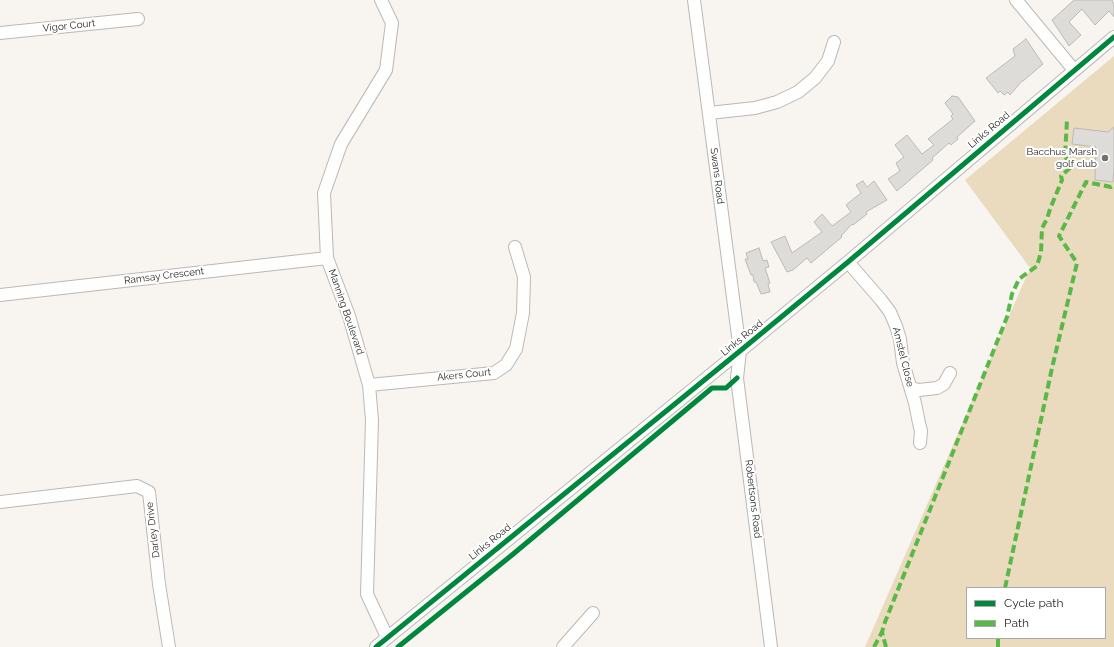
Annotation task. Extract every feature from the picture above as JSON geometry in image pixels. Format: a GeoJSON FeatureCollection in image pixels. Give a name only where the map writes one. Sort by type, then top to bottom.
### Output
{"type":"FeatureCollection","features":[{"type":"Feature","properties":{"kind":"street","name":"Manning Boulevard"},"geometry":{"type":"LineString","coordinates":[[381,0],[392,23],[386,70],[341,144],[324,193],[327,258],[349,316],[369,385],[372,420],[367,594],[387,637]]}},
{"type":"Feature","properties":{"kind":"street","name":"Swans Road"},"geometry":{"type":"LineString","coordinates":[[694,0],[740,352]]}},
{"type":"Feature","properties":{"kind":"street"},"geometry":{"type":"LineString","coordinates":[[1016,0],[1074,70]]}},
{"type":"Feature","properties":{"kind":"street","name":"Vigor Court"},"geometry":{"type":"LineString","coordinates":[[0,33],[138,19]]}},
{"type":"Feature","properties":{"kind":"street","name":"Links Road"},"geometry":{"type":"LineString","coordinates":[[376,647],[740,352],[1114,37]]}},
{"type":"Feature","properties":{"kind":"street"},"geometry":{"type":"LineString","coordinates":[[709,113],[755,108],[777,102],[798,92],[815,78],[828,61],[834,42]]}},
{"type":"Feature","properties":{"kind":"street","name":"Akers Court"},"geometry":{"type":"LineString","coordinates":[[369,385],[494,372],[506,365],[516,349],[523,313],[524,277],[515,247]]}},
{"type":"Feature","properties":{"kind":"street","name":"Ramsay Crescent"},"geometry":{"type":"LineString","coordinates":[[0,295],[327,258]]}},
{"type":"Feature","properties":{"kind":"street","name":"Amstel Close"},"geometry":{"type":"LineString","coordinates":[[848,262],[890,312],[900,339],[903,364],[911,388],[920,427],[920,443]]}},
{"type":"Feature","properties":{"kind":"street","name":"Robertsons Road"},"geometry":{"type":"LineString","coordinates":[[740,352],[737,378],[771,647]]}},
{"type":"Feature","properties":{"kind":"street"},"geometry":{"type":"LineString","coordinates":[[911,388],[919,390],[936,388],[944,384],[950,373]]}},
{"type":"Feature","properties":{"kind":"street","name":"Darley Drive"},"geometry":{"type":"LineString","coordinates":[[0,502],[137,486],[149,492],[159,584],[169,647]]}},
{"type":"Feature","properties":{"kind":"street"},"geometry":{"type":"LineString","coordinates":[[563,647],[593,613]]}},
{"type":"Feature","properties":{"kind":"shaded area","name":"Bacchus Marsh golf club"},"geometry":{"type":"Polygon","coordinates":[[[1114,56],[1114,647],[865,647],[1030,268],[965,180],[1114,56]]]}},
{"type":"Feature","properties":{"kind":"building"},"geometry":{"type":"Polygon","coordinates":[[[1074,0],[1112,0],[1114,4],[1114,17],[1109,11],[1095,25],[1082,9],[1069,22],[1081,35],[1069,46],[1052,20],[1074,0]]]}},
{"type":"Feature","properties":{"kind":"building"},"geometry":{"type":"Polygon","coordinates":[[[1026,39],[1043,64],[1022,81],[1010,95],[1008,92],[1004,95],[1000,91],[998,93],[986,78],[1015,56],[1013,49],[1026,39]]]}},
{"type":"Feature","properties":{"kind":"building"},"geometry":{"type":"Polygon","coordinates":[[[952,96],[958,97],[975,121],[957,137],[958,139],[951,145],[949,143],[932,158],[933,160],[897,191],[888,179],[900,171],[896,163],[904,157],[895,145],[907,135],[922,154],[934,145],[928,139],[953,119],[951,116],[953,114],[945,103],[952,96]]]}},
{"type":"Feature","properties":{"kind":"building","name":"Bacchus Marsh golf club"},"geometry":{"type":"Polygon","coordinates":[[[1114,127],[1113,182],[1095,180],[1096,147],[1072,144],[1074,128],[1108,132],[1114,127]]]}},
{"type":"Feature","properties":{"kind":"building"},"geometry":{"type":"Polygon","coordinates":[[[863,181],[867,187],[874,181],[887,200],[866,212],[867,214],[853,225],[852,224],[841,236],[842,237],[811,263],[807,258],[793,270],[787,272],[771,242],[785,236],[792,253],[822,232],[814,222],[822,214],[832,226],[851,212],[846,205],[861,193],[856,185],[863,181]]]}},
{"type":"Feature","properties":{"kind":"building"},"geometry":{"type":"Polygon","coordinates":[[[759,248],[763,261],[767,260],[769,267],[765,268],[770,283],[768,284],[770,292],[761,294],[756,282],[754,282],[753,275],[751,275],[745,259],[748,259],[746,253],[759,248]]]}},
{"type":"Feature","properties":{"kind":"marked path"},"geometry":{"type":"LineString","coordinates":[[886,647],[882,632],[885,622],[1007,317],[1012,294],[1019,279],[1037,266],[1041,252],[1042,228],[1062,180],[1061,176],[1071,167],[1065,156],[1067,120]]}},
{"type":"Feature","properties":{"kind":"marked path"},"geometry":{"type":"LineString","coordinates":[[1005,587],[1052,368],[1077,263],[1059,236],[1086,182],[1111,187],[1114,185]]}},
{"type":"Feature","properties":{"kind":"marked path"},"geometry":{"type":"LineString","coordinates":[[874,647],[882,632]]}},
{"type":"Feature","properties":{"kind":"marked path"},"geometry":{"type":"LineString","coordinates":[[998,639],[998,647]]}},
{"type":"Feature","properties":{"kind":"cycle path"},"geometry":{"type":"LineString","coordinates":[[376,647],[848,262],[1114,37]]}},
{"type":"Feature","properties":{"kind":"cycle path"},"geometry":{"type":"LineString","coordinates":[[398,647],[512,555],[712,388],[726,388],[737,378]]}},
{"type":"Feature","properties":{"kind":"place","name":"Bacchus Marsh golf club"},"geometry":{"type":"Point","coordinates":[1105,158]}}]}
